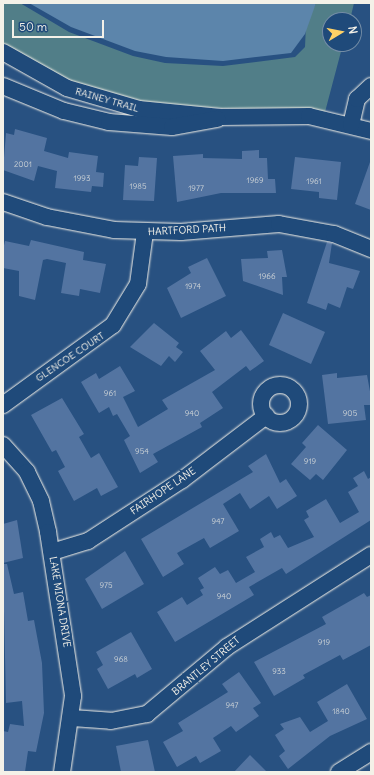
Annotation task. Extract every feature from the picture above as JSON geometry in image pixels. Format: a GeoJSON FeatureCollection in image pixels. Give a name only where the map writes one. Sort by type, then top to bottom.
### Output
{"type":"FeatureCollection","features":[{"type":"Feature","properties":{"kind":"street","name":"RAINEY TRAIL"},"geometry":{"type":"LineString","coordinates":[[3,52],[45,77],[88,96],[139,109],[220,117],[276,114],[351,125],[371,131]]}},
{"type":"Feature","properties":{"kind":"street","name":"RAINEY TRAIL"},"geometry":{"type":"LineString","coordinates":[[3,86],[64,111],[130,125],[172,127],[210,123],[220,117]]}},
{"type":"Feature","properties":{"kind":"street"},"geometry":{"type":"LineString","coordinates":[[351,125],[357,99],[371,86]]}},
{"type":"Feature","properties":{"kind":"street","name":"HARTFORD PATH"},"geometry":{"type":"LineString","coordinates":[[3,202],[67,222],[145,232],[279,224],[334,234],[371,249]]}},
{"type":"Feature","properties":{"kind":"street","name":"GLENCOE COURT"},"geometry":{"type":"LineString","coordinates":[[3,405],[113,325],[138,284],[145,232]]}},
{"type":"Feature","properties":{"kind":"street","name":"FAIRHOPE LANE"},"geometry":{"type":"LineString","coordinates":[[52,552],[88,542],[182,480],[266,416]]}},
{"type":"Feature","properties":{"kind":"street","name":"LAKE MIONA DRIVE"},"geometry":{"type":"LineString","coordinates":[[3,445],[26,472],[34,487],[52,552],[71,669],[72,718],[62,772]]}},
{"type":"Feature","properties":{"kind":"street","name":"BRANTLEY STREET"},"geometry":{"type":"LineString","coordinates":[[72,718],[111,721],[146,714],[227,647],[371,555]]}},
{"type":"Feature","properties":{"kind":"street"},"geometry":{"type":"LineString","coordinates":[[339,772],[371,752]]}},
{"type":"Feature","properties":{"kind":"green space"},"geometry":{"type":"Polygon","coordinates":[[[3,3],[20,3],[69,32],[133,56],[165,63],[223,66],[295,57],[305,47],[306,24],[316,3],[354,3],[352,12],[322,12],[322,52],[341,52],[325,112],[167,106],[140,103],[70,82],[3,44],[3,3]]]}},
{"type":"Feature","properties":{"kind":"water"},"geometry":{"type":"Polygon","coordinates":[[[29,3],[316,3],[305,34],[291,53],[223,61],[166,57],[135,51],[71,27],[29,3]]]}},
{"type":"Feature","properties":{"kind":"building"},"geometry":{"type":"Polygon","coordinates":[[[15,129],[47,138],[44,151],[68,158],[69,152],[98,156],[96,172],[104,173],[103,187],[92,186],[91,192],[55,188],[57,171],[38,166],[34,181],[3,170],[6,133],[14,135],[15,129]]]}},
{"type":"Feature","properties":{"kind":"building"},"geometry":{"type":"Polygon","coordinates":[[[259,150],[259,158],[267,158],[268,179],[275,179],[276,193],[221,193],[177,202],[173,156],[203,154],[203,158],[242,159],[242,151],[259,150]]]}},
{"type":"Feature","properties":{"kind":"building"},"geometry":{"type":"Polygon","coordinates":[[[139,157],[157,158],[154,201],[123,200],[125,165],[138,166],[139,157]]]}},
{"type":"Feature","properties":{"kind":"building"},"geometry":{"type":"Polygon","coordinates":[[[295,157],[341,162],[337,200],[319,198],[319,192],[291,189],[295,157]]]}},
{"type":"Feature","properties":{"kind":"building"},"geometry":{"type":"Polygon","coordinates":[[[371,162],[371,210],[355,204],[371,162]]]}},
{"type":"Feature","properties":{"kind":"building"},"geometry":{"type":"Polygon","coordinates":[[[31,240],[84,252],[83,260],[106,264],[100,293],[80,289],[79,296],[61,293],[66,263],[47,259],[43,260],[35,300],[19,296],[19,271],[3,268],[3,250],[5,241],[29,246],[31,240]]]}},
{"type":"Feature","properties":{"kind":"building"},"geometry":{"type":"Polygon","coordinates":[[[327,242],[332,243],[329,263],[360,271],[353,289],[347,287],[340,308],[328,303],[326,310],[307,303],[327,242]]]}},
{"type":"Feature","properties":{"kind":"building"},"geometry":{"type":"Polygon","coordinates":[[[282,250],[287,277],[282,277],[283,295],[243,281],[241,259],[268,258],[267,251],[282,250]]]}},
{"type":"Feature","properties":{"kind":"building"},"geometry":{"type":"Polygon","coordinates":[[[207,258],[226,296],[181,318],[167,288],[191,273],[188,267],[207,258]]]}},
{"type":"Feature","properties":{"kind":"building"},"geometry":{"type":"Polygon","coordinates":[[[283,313],[325,332],[311,364],[269,345],[283,313]]]}},
{"type":"Feature","properties":{"kind":"building"},"geometry":{"type":"Polygon","coordinates":[[[154,323],[179,343],[176,347],[183,352],[175,362],[169,356],[161,366],[130,347],[154,323]]]}},
{"type":"Feature","properties":{"kind":"building"},"geometry":{"type":"Polygon","coordinates":[[[241,330],[264,361],[250,371],[246,366],[212,392],[223,408],[200,423],[202,427],[153,454],[158,462],[140,473],[124,440],[130,436],[117,414],[113,416],[109,407],[99,413],[81,382],[96,373],[99,379],[120,366],[135,391],[123,397],[138,427],[168,409],[162,400],[215,370],[200,351],[226,331],[231,338],[241,330]]]}},
{"type":"Feature","properties":{"kind":"building"},"geometry":{"type":"Polygon","coordinates":[[[337,373],[337,378],[367,375],[371,397],[370,405],[364,405],[366,420],[328,424],[322,375],[337,373]]]}},
{"type":"Feature","properties":{"kind":"building"},"geometry":{"type":"Polygon","coordinates":[[[62,398],[84,434],[79,437],[91,458],[99,453],[118,487],[101,496],[97,488],[74,501],[58,471],[65,467],[56,450],[52,452],[31,415],[62,398]]]}},
{"type":"Feature","properties":{"kind":"building"},"geometry":{"type":"Polygon","coordinates":[[[318,425],[347,450],[323,480],[316,474],[310,480],[291,464],[306,447],[302,443],[318,425]]]}},
{"type":"Feature","properties":{"kind":"building"},"geometry":{"type":"Polygon","coordinates":[[[266,454],[280,483],[286,479],[297,496],[277,509],[269,496],[250,509],[240,493],[223,504],[239,531],[210,548],[204,538],[177,553],[184,564],[163,577],[141,539],[253,472],[248,466],[266,454]]]}},
{"type":"Feature","properties":{"kind":"building"},"geometry":{"type":"Polygon","coordinates":[[[364,471],[368,479],[371,477],[371,520],[286,574],[282,568],[249,587],[254,595],[175,642],[157,612],[182,597],[187,605],[203,595],[200,590],[204,588],[198,578],[215,567],[220,574],[228,570],[236,583],[255,572],[246,557],[264,547],[260,539],[271,532],[274,538],[280,535],[288,548],[314,537],[304,520],[309,517],[306,511],[326,499],[340,523],[359,512],[348,492],[358,486],[353,478],[364,471]]]}},
{"type":"Feature","properties":{"kind":"building"},"geometry":{"type":"Polygon","coordinates":[[[17,520],[23,558],[3,563],[3,524],[17,520]]]}},
{"type":"Feature","properties":{"kind":"building"},"geometry":{"type":"Polygon","coordinates":[[[125,551],[144,584],[102,609],[85,579],[125,551]]]}},
{"type":"Feature","properties":{"kind":"building"},"geometry":{"type":"Polygon","coordinates":[[[3,564],[7,564],[14,594],[23,592],[28,621],[34,620],[42,663],[44,713],[36,752],[28,751],[25,772],[3,772],[3,731],[8,732],[10,724],[24,726],[22,701],[6,703],[3,564]]]}},
{"type":"Feature","properties":{"kind":"building"},"geometry":{"type":"Polygon","coordinates":[[[364,593],[367,597],[371,595],[371,645],[343,660],[340,655],[303,675],[305,678],[274,696],[254,662],[326,624],[322,617],[364,593]]]}},
{"type":"Feature","properties":{"kind":"building"},"geometry":{"type":"Polygon","coordinates":[[[131,632],[152,669],[137,678],[135,674],[108,689],[97,669],[103,665],[96,652],[131,632]]]}},
{"type":"Feature","properties":{"kind":"building"},"geometry":{"type":"Polygon","coordinates":[[[239,672],[261,703],[253,708],[259,716],[236,732],[231,726],[213,738],[221,751],[200,763],[196,756],[177,767],[163,742],[183,731],[178,723],[228,692],[222,684],[239,672]]]}},
{"type":"Feature","properties":{"kind":"building"},"geometry":{"type":"Polygon","coordinates":[[[347,684],[367,719],[330,736],[288,769],[279,756],[285,751],[275,735],[284,729],[280,724],[300,717],[310,732],[328,721],[317,702],[347,684]]]}},
{"type":"Feature","properties":{"kind":"building"},"geometry":{"type":"Polygon","coordinates":[[[148,740],[155,772],[121,772],[116,746],[148,740]]]}},
{"type":"Feature","properties":{"kind":"building"},"geometry":{"type":"Polygon","coordinates":[[[250,755],[267,772],[234,772],[250,755]]]}}]}
